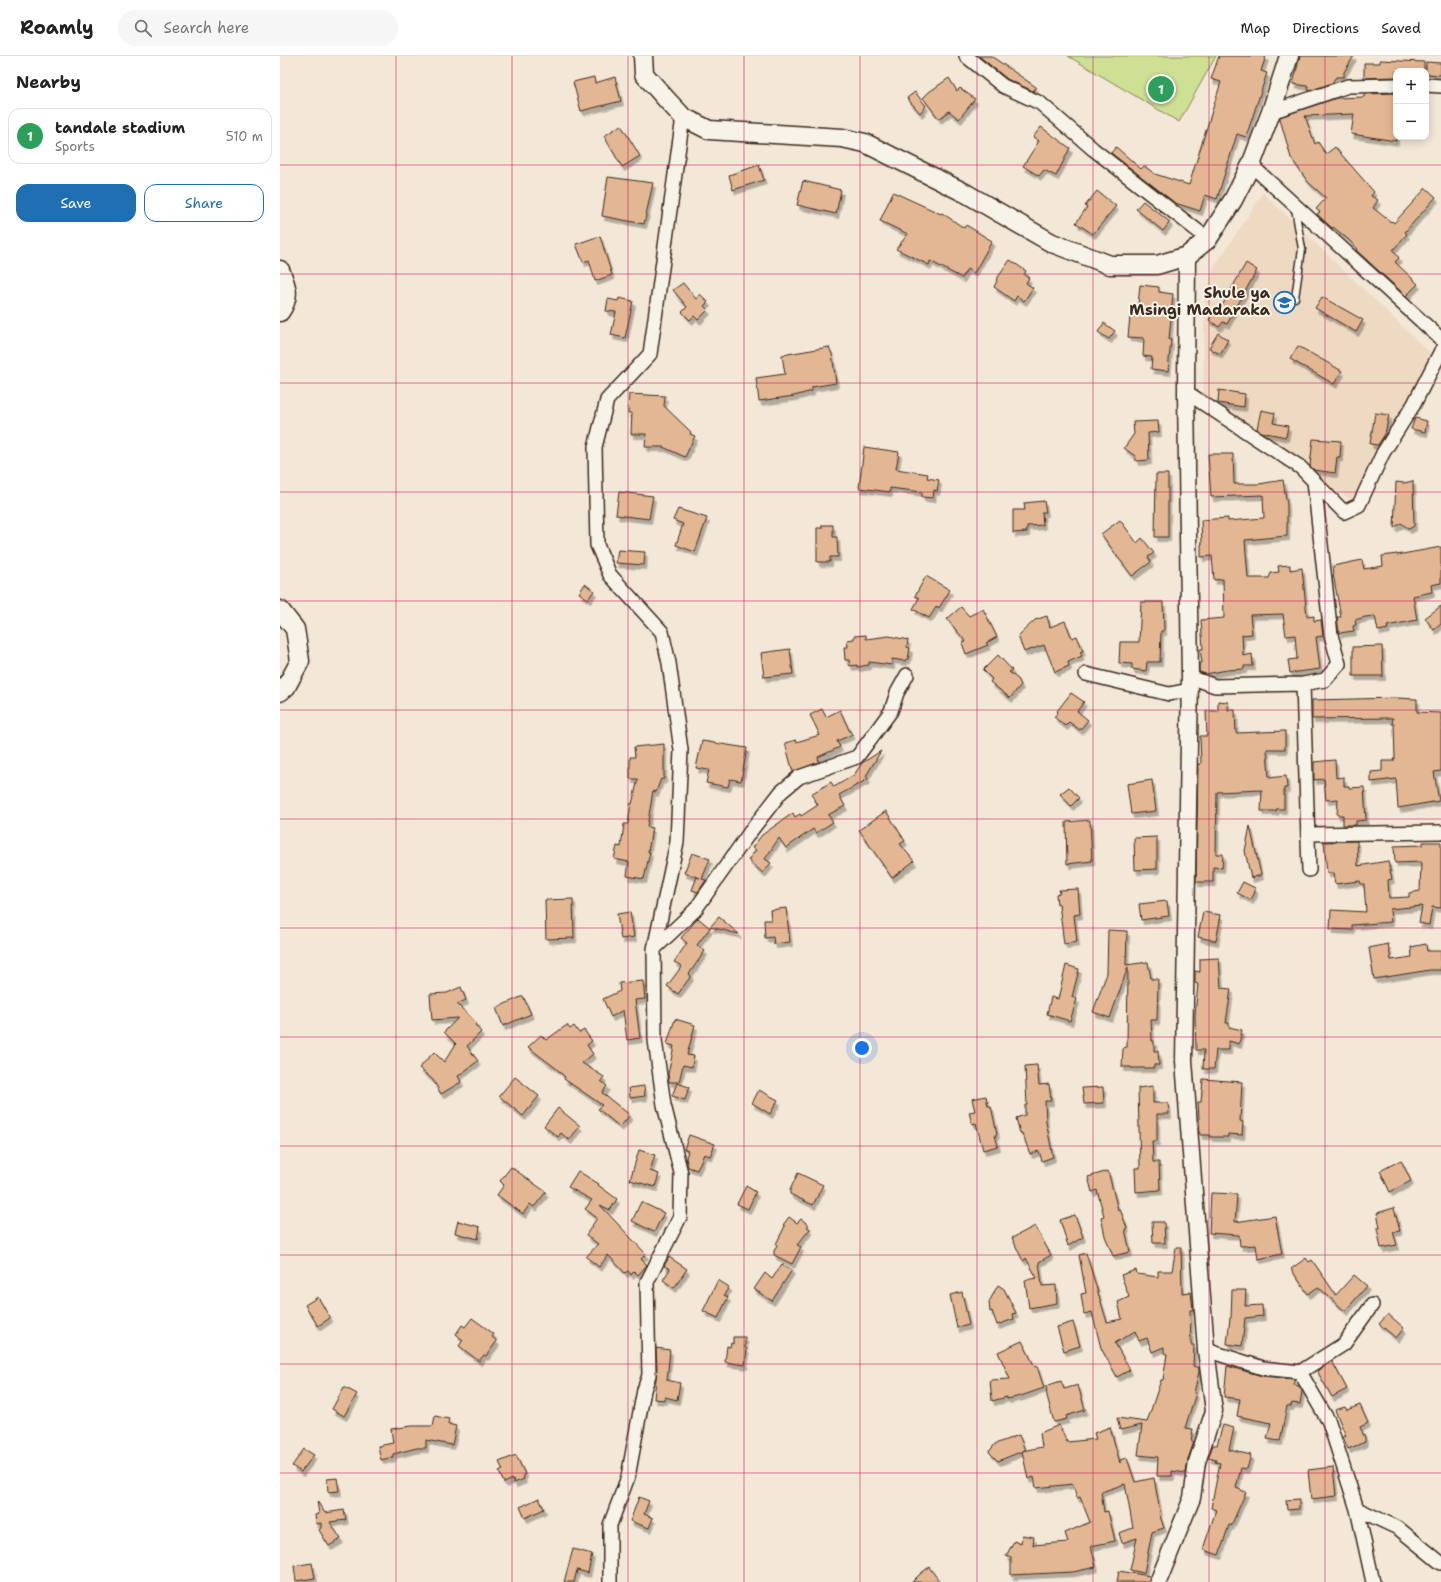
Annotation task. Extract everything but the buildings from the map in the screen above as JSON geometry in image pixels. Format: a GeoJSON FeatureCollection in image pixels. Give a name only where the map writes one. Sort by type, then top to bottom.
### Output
{"type":"FeatureCollection","features":[{"type":"Feature","properties":{"kind":"main road"},"geometry":{"type":"LineString","coordinates":[[643,56],[644,74],[683,117],[709,130],[842,138],[865,143],[967,194],[1052,243],[1110,265],[1157,265],[1187,256],[1208,239],[1233,200],[1251,165],[1290,56]]}},
{"type":"Feature","properties":{"kind":"main road"},"geometry":{"type":"LineString","coordinates":[[280,270],[287,288],[286,304],[280,312]]}},
{"type":"Feature","properties":{"kind":"main road"},"geometry":{"type":"LineString","coordinates":[[280,610],[295,629],[300,661],[286,687],[280,692]]}},
{"type":"Feature","properties":{"kind":"street"},"geometry":{"type":"LineString","coordinates":[[966,56],[1003,86],[1040,103],[1093,149],[1208,239]]}},
{"type":"Feature","properties":{"kind":"street"},"geometry":{"type":"LineString","coordinates":[[1271,112],[1348,86],[1393,85]]}},
{"type":"Feature","properties":{"kind":"street"},"geometry":{"type":"LineString","coordinates":[[1429,85],[1441,86]]}},
{"type":"Feature","properties":{"kind":"street"},"geometry":{"type":"LineString","coordinates":[[610,1582],[610,1525],[628,1477],[644,1390],[649,1374],[647,1282],[680,1217],[681,1173],[664,1105],[655,1040],[654,949],[677,842],[681,750],[669,664],[662,632],[610,575],[597,545],[595,447],[607,400],[650,354],[683,117]]}},
{"type":"Feature","properties":{"kind":"street"},"geometry":{"type":"LineString","coordinates":[[1251,165],[1441,339]]}},
{"type":"Feature","properties":{"kind":"street"},"geometry":{"type":"LineString","coordinates":[[1158,1582],[1192,1498],[1197,1462],[1214,1411],[1206,1350],[1184,1061],[1189,684],[1186,392],[1187,256]]}},
{"type":"Feature","properties":{"kind":"street"},"geometry":{"type":"LineString","coordinates":[[1186,392],[1300,467],[1344,512],[1359,505],[1383,453],[1414,404],[1441,351]]}},
{"type":"Feature","properties":{"kind":"street"},"geometry":{"type":"LineString","coordinates":[[1086,674],[1169,694],[1189,684],[1215,686],[1303,684],[1325,680],[1339,664],[1331,635],[1314,482]]}},
{"type":"Feature","properties":{"kind":"street"},"geometry":{"type":"LineString","coordinates":[[654,949],[695,910],[750,832],[781,792],[800,777],[857,757],[890,712],[897,693],[907,675]]}},
{"type":"Feature","properties":{"kind":"street"},"geometry":{"type":"LineString","coordinates":[[1303,684],[1309,870]]}},
{"type":"Feature","properties":{"kind":"street"},"geometry":{"type":"LineString","coordinates":[[1308,834],[1441,832]]}},
{"type":"Feature","properties":{"kind":"street"},"geometry":{"type":"LineString","coordinates":[[1206,1350],[1262,1368],[1300,1372],[1344,1344],[1372,1305]]}},
{"type":"Feature","properties":{"kind":"street"},"geometry":{"type":"LineString","coordinates":[[1300,1372],[1329,1422],[1358,1509],[1373,1582]]}},
{"type":"Feature","properties":{"kind":"street"},"geometry":{"type":"LineString","coordinates":[[1358,1509],[1398,1528],[1441,1563]]}},
{"type":"Feature","properties":{"kind":"lane"},"geometry":{"type":"LineString","coordinates":[[1294,204],[1302,249],[1295,298]]}},
{"type":"Feature","properties":{"kind":"shaded area"},"geometry":{"type":"Polygon","coordinates":[[[1263,193],[1432,355],[1355,501],[1332,489],[1203,399],[1205,295],[1215,266],[1263,193]]]}},
{"type":"Feature","properties":{"kind":"green space"},"geometry":{"type":"Polygon","coordinates":[[[1068,56],[1216,56],[1179,122],[1068,56]]]}},
{"type":"Feature","properties":{"kind":"place","name":"tandale stadium"},"geometry":{"type":"Point","coordinates":[1161,89]}},
{"type":"Feature","properties":{"kind":"place","name":"Shule ya Msingi Madaraka"},"geometry":{"type":"Point","coordinates":[1285,302]}}]}
